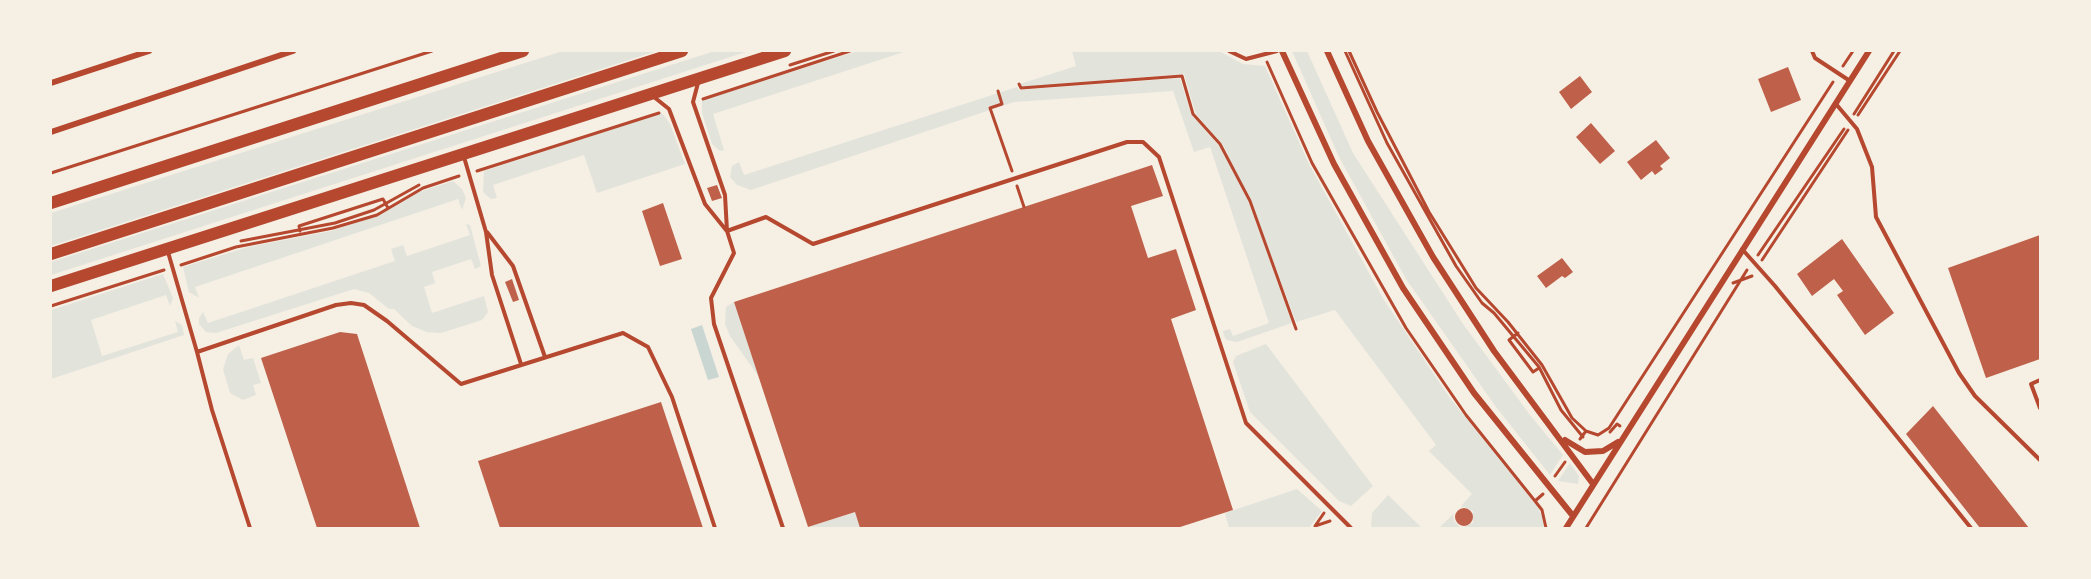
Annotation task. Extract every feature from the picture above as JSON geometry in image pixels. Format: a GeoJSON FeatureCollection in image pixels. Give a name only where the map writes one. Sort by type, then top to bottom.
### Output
{"type":"FeatureCollection","features":[{"type":"Feature","properties":{"kind":"main road"},"geometry":{"type":"LineString","coordinates":[[51,203],[523,51]]}},
{"type":"Feature","properties":{"kind":"main road"},"geometry":{"type":"LineString","coordinates":[[51,254],[682,51]]}},
{"type":"Feature","properties":{"kind":"main road"},"geometry":{"type":"LineString","coordinates":[[51,286],[785,51]]}},
{"type":"Feature","properties":{"kind":"street"},"geometry":{"type":"LineString","coordinates":[[51,83],[149,51]]}},
{"type":"Feature","properties":{"kind":"street"},"geometry":{"type":"LineString","coordinates":[[51,132],[293,51]]}},
{"type":"Feature","properties":{"kind":"street"},"geometry":{"type":"LineString","coordinates":[[1282,51],[1339,175],[1402,288],[1474,393],[1573,516]]}},
{"type":"Feature","properties":{"kind":"street"},"geometry":{"type":"LineString","coordinates":[[1327,51],[1368,141],[1418,233],[1494,351],[1558,435],[1573,450],[1593,484]]}},
{"type":"Feature","properties":{"kind":"street"},"geometry":{"type":"LineString","coordinates":[[1566,528],[1869,51]]}},
{"type":"Feature","properties":{"kind":"street"},"geometry":{"type":"LineString","coordinates":[[1573,450],[1595,452],[1612,446],[1623,438]]}},
{"type":"Feature","properties":{"kind":"lane"},"geometry":{"type":"LineString","coordinates":[[1229,51],[1246,59],[1277,51]]}},
{"type":"Feature","properties":{"kind":"lane"},"geometry":{"type":"LineString","coordinates":[[1812,51],[1815,58],[1850,81]]}},
{"type":"Feature","properties":{"kind":"lane"},"geometry":{"type":"LineString","coordinates":[[699,79],[693,99],[712,162],[725,195],[727,231],[734,253],[711,298],[714,324],[783,528]]}},
{"type":"Feature","properties":{"kind":"lane"},"geometry":{"type":"LineString","coordinates":[[651,94],[669,110],[705,204],[727,231]]}},
{"type":"Feature","properties":{"kind":"lane"},"geometry":{"type":"LineString","coordinates":[[1836,104],[1857,129],[1872,167],[1876,217],[1959,373],[1975,396],[2040,460]]}},
{"type":"Feature","properties":{"kind":"lane"},"geometry":{"type":"LineString","coordinates":[[727,231],[766,217],[813,244],[1128,142],[1143,142],[1159,157],[1246,423],[1351,528]]}},
{"type":"Feature","properties":{"kind":"lane"},"geometry":{"type":"LineString","coordinates":[[463,154],[486,232],[492,275],[522,364]]}},
{"type":"Feature","properties":{"kind":"lane"},"geometry":{"type":"LineString","coordinates":[[486,232],[513,266],[545,357]]}},
{"type":"Feature","properties":{"kind":"lane"},"geometry":{"type":"LineString","coordinates":[[167,248],[212,410],[250,528]]}},
{"type":"Feature","properties":{"kind":"lane"},"geometry":{"type":"LineString","coordinates":[[1742,248],[1971,528]]}},
{"type":"Feature","properties":{"kind":"lane"},"geometry":{"type":"LineString","coordinates":[[197,352],[336,305],[351,303],[363,305],[387,321],[461,384],[623,333],[648,347],[672,397],[715,528]]}},
{"type":"Feature","properties":{"kind":"lane"},"geometry":{"type":"LineString","coordinates":[[2040,380],[2031,384],[2040,408]]}},
{"type":"Feature","properties":{"kind":"path"},"geometry":{"type":"LineString","coordinates":[[51,173],[432,51]]}},
{"type":"Feature","properties":{"kind":"path"},"geometry":{"type":"LineString","coordinates":[[693,99],[834,51]]}},
{"type":"Feature","properties":{"kind":"path"},"geometry":{"type":"LineString","coordinates":[[693,99],[850,51]]}},
{"type":"Feature","properties":{"kind":"path"},"geometry":{"type":"LineString","coordinates":[[1347,51],[1434,220],[1476,288],[1518,333],[1572,418],[1593,436],[1601,434],[1615,420],[1853,51]]}},
{"type":"Feature","properties":{"kind":"path"},"geometry":{"type":"LineString","coordinates":[[1347,51],[1387,143],[1423,209],[1473,291],[1541,366],[1561,410],[1582,436],[1591,440]]}},
{"type":"Feature","properties":{"kind":"path"},"geometry":{"type":"LineString","coordinates":[[1752,276],[1894,51]]}},
{"type":"Feature","properties":{"kind":"path"},"geometry":{"type":"LineString","coordinates":[[1586,528],[1753,261],[1900,51]]}},
{"type":"Feature","properties":{"kind":"path"},"geometry":{"type":"LineString","coordinates":[[1264,55],[1312,164],[1382,290],[1466,415],[1542,510],[1546,528]]}},
{"type":"Feature","properties":{"kind":"path"},"geometry":{"type":"LineString","coordinates":[[1020,84],[1021,88],[1182,76],[1193,114],[1220,144],[1250,201],[1296,329]]}},
{"type":"Feature","properties":{"kind":"path"},"geometry":{"type":"LineString","coordinates":[[998,91],[1002,104],[990,108],[1013,174]]}},
{"type":"Feature","properties":{"kind":"path"},"geometry":{"type":"LineString","coordinates":[[51,304],[235,242],[301,233],[355,222],[388,208],[423,188],[468,171],[664,106]]}},
{"type":"Feature","properties":{"kind":"path"},"geometry":{"type":"LineString","coordinates":[[301,233],[345,220],[386,203],[421,183],[669,110]]}},
{"type":"Feature","properties":{"kind":"path"},"geometry":{"type":"LineString","coordinates":[[1017,185],[1024,207]]}},
{"type":"Feature","properties":{"kind":"path"},"geometry":{"type":"LineString","coordinates":[[301,233],[299,226],[383,199],[388,208]]}},
{"type":"Feature","properties":{"kind":"path"},"geometry":{"type":"LineString","coordinates":[[1518,333],[1509,340],[1533,372],[1541,366]]}},
{"type":"Feature","properties":{"kind":"path"},"geometry":{"type":"LineString","coordinates":[[1596,440],[1611,432],[1617,424],[1641,440]]}},
{"type":"Feature","properties":{"kind":"path"},"geometry":{"type":"LineString","coordinates":[[1535,501],[1586,431]]}},
{"type":"Feature","properties":{"kind":"path"},"geometry":{"type":"LineString","coordinates":[[1325,512],[1315,526],[1330,520],[1334,524]]}},
{"type":"Feature","properties":{"kind":"path"},"geometry":{"type":"LineString","coordinates":[[1322,516],[1328,522]]}},
{"type":"Feature","properties":{"kind":"shaded area"},"geometry":{"type":"Polygon","coordinates":[[[563,51],[657,51],[51,246],[51,213],[563,51]]]}},
{"type":"Feature","properties":{"kind":"shaded area"},"geometry":{"type":"Polygon","coordinates":[[[715,51],[749,51],[51,275],[51,262],[715,51]]]}},
{"type":"Feature","properties":{"kind":"shaded area"},"geometry":{"type":"Polygon","coordinates":[[[858,51],[907,51],[713,114],[724,150],[720,151],[712,144],[702,113],[702,100],[858,51]]]}},
{"type":"Feature","properties":{"kind":"shaded area"},"geometry":{"type":"Polygon","coordinates":[[[1072,51],[1219,51],[1243,64],[1265,66],[1309,164],[1384,300],[1450,398],[1537,506],[1544,528],[1461,528],[1473,523],[1473,511],[1461,506],[1472,494],[1429,451],[1436,445],[1335,310],[1296,322],[1251,202],[1223,145],[1196,114],[1184,74],[1022,87],[1020,84],[1076,66],[1072,51]]]}},
{"type":"Feature","properties":{"kind":"shaded area"},"geometry":{"type":"Polygon","coordinates":[[[1292,51],[1307,51],[1353,153],[1463,324],[1530,415],[1563,455],[1550,475],[1496,407],[1406,279],[1339,157],[1292,51]]]}},
{"type":"Feature","properties":{"kind":"shaded area"},"geometry":{"type":"Polygon","coordinates":[[[1180,78],[1191,114],[1220,147],[1249,203],[1292,323],[1237,342],[1227,340],[1223,331],[1230,329],[1233,336],[1269,323],[1210,147],[1194,152],[1173,91],[1014,102],[751,190],[737,185],[730,177],[732,166],[739,162],[744,175],[1017,87],[1019,90],[1180,78]]]}},
{"type":"Feature","properties":{"kind":"shaded area"},"geometry":{"type":"Polygon","coordinates":[[[662,113],[670,124],[685,164],[597,193],[584,155],[493,185],[497,198],[491,199],[483,192],[484,171],[662,113]]]}},
{"type":"Feature","properties":{"kind":"shaded area"},"geometry":{"type":"Polygon","coordinates":[[[453,181],[462,189],[466,198],[462,210],[458,199],[195,287],[199,298],[189,292],[183,267],[248,247],[331,231],[380,215],[419,192],[453,181]]]}},
{"type":"Feature","properties":{"kind":"shaded area"},"geometry":{"type":"Polygon","coordinates":[[[466,224],[470,225],[481,266],[475,269],[471,259],[432,272],[435,283],[424,287],[432,313],[484,296],[488,312],[482,320],[441,333],[427,332],[412,326],[394,309],[389,309],[369,293],[354,289],[216,333],[206,332],[199,324],[199,318],[203,312],[208,323],[395,261],[391,249],[403,245],[407,256],[470,235],[466,224]]]}},
{"type":"Feature","properties":{"kind":"shaded area"},"geometry":{"type":"Polygon","coordinates":[[[163,274],[173,298],[170,306],[166,295],[91,320],[102,356],[178,332],[175,321],[182,325],[184,335],[51,379],[51,310],[163,274]]]}},
{"type":"Feature","properties":{"kind":"shaded area"},"geometry":{"type":"Polygon","coordinates":[[[734,302],[759,377],[730,336],[725,324],[726,307],[734,302]]]}},
{"type":"Feature","properties":{"kind":"shaded area"},"geometry":{"type":"Polygon","coordinates":[[[702,325],[719,377],[708,380],[691,329],[702,325]]]}},
{"type":"Feature","properties":{"kind":"shaded area"},"geometry":{"type":"Polygon","coordinates":[[[1266,344],[1373,486],[1351,506],[1339,501],[1250,412],[1233,362],[1236,356],[1266,344]]]}},
{"type":"Feature","properties":{"kind":"shaded area"},"geometry":{"type":"Polygon","coordinates":[[[239,345],[244,360],[253,358],[261,383],[253,385],[256,395],[243,400],[230,393],[223,369],[228,354],[239,345]]]}},
{"type":"Feature","properties":{"kind":"shaded area"},"geometry":{"type":"Polygon","coordinates":[[[1570,463],[1579,476],[1578,484],[1558,481],[1570,463]]]}},
{"type":"Feature","properties":{"kind":"shaded area"},"geometry":{"type":"Polygon","coordinates":[[[1297,489],[1322,511],[1309,528],[1229,528],[1225,513],[1297,489]]]}},
{"type":"Feature","properties":{"kind":"shaded area"},"geometry":{"type":"Polygon","coordinates":[[[1388,495],[1422,528],[1371,528],[1372,513],[1388,495]]]}},
{"type":"Feature","properties":{"kind":"shaded area"},"geometry":{"type":"Polygon","coordinates":[[[855,512],[860,528],[808,527],[855,512]]]}},
{"type":"Feature","properties":{"kind":"shaded area"},"geometry":{"type":"Polygon","coordinates":[[[1453,514],[1454,521],[1461,528],[1439,528],[1453,514]]]}},
{"type":"Feature","properties":{"kind":"building"},"geometry":{"type":"Polygon","coordinates":[[[1788,67],[1801,100],[1771,112],[1758,79],[1788,67]]]}},
{"type":"Feature","properties":{"kind":"building"},"geometry":{"type":"Polygon","coordinates":[[[1580,76],[1592,92],[1571,109],[1559,92],[1580,76]]]}},
{"type":"Feature","properties":{"kind":"building"},"geometry":{"type":"Polygon","coordinates":[[[1591,123],[1615,151],[1600,164],[1576,137],[1591,123]]]}},
{"type":"Feature","properties":{"kind":"building"},"geometry":{"type":"Polygon","coordinates":[[[1656,140],[1670,158],[1660,166],[1663,169],[1655,175],[1652,171],[1641,180],[1627,162],[1656,140]]]}},
{"type":"Feature","properties":{"kind":"building"},"geometry":{"type":"Polygon","coordinates":[[[1152,165],[1163,196],[1131,206],[1148,258],[1176,249],[1196,310],[1171,319],[1233,510],[1177,528],[860,528],[855,512],[808,527],[734,302],[1152,165]]]}},
{"type":"Feature","properties":{"kind":"building"},"geometry":{"type":"Polygon","coordinates":[[[717,185],[722,198],[712,201],[707,188],[717,185]]]}},
{"type":"Feature","properties":{"kind":"building"},"geometry":{"type":"Polygon","coordinates":[[[663,203],[682,259],[660,266],[642,211],[663,203]]]}},
{"type":"Feature","properties":{"kind":"building"},"geometry":{"type":"Polygon","coordinates":[[[2040,235],[2040,359],[1986,378],[1948,268],[2040,235]]]}},
{"type":"Feature","properties":{"kind":"building"},"geometry":{"type":"Polygon","coordinates":[[[1842,239],[1894,313],[1865,335],[1837,295],[1843,291],[1834,279],[1812,296],[1797,274],[1842,239]]]}},
{"type":"Feature","properties":{"kind":"building"},"geometry":{"type":"Polygon","coordinates":[[[1562,258],[1573,272],[1565,278],[1562,276],[1546,288],[1537,276],[1562,258]]]}},
{"type":"Feature","properties":{"kind":"building"},"geometry":{"type":"Polygon","coordinates":[[[512,279],[519,300],[513,302],[505,282],[512,279]]]}},
{"type":"Feature","properties":{"kind":"building"},"geometry":{"type":"Polygon","coordinates":[[[340,332],[357,334],[420,528],[317,528],[261,358],[340,332]]]}},
{"type":"Feature","properties":{"kind":"building"},"geometry":{"type":"Polygon","coordinates":[[[661,402],[703,528],[500,528],[478,461],[661,402]]]}},
{"type":"Feature","properties":{"kind":"building"},"geometry":{"type":"Polygon","coordinates":[[[1933,406],[2029,528],[1980,528],[1906,434],[1933,406]]]}},
{"type":"Feature","properties":{"kind":"building"},"geometry":{"type":"Polygon","coordinates":[[[1460,508],[1468,508],[1473,513],[1471,524],[1460,526],[1455,521],[1455,513],[1460,508]]]}}]}
